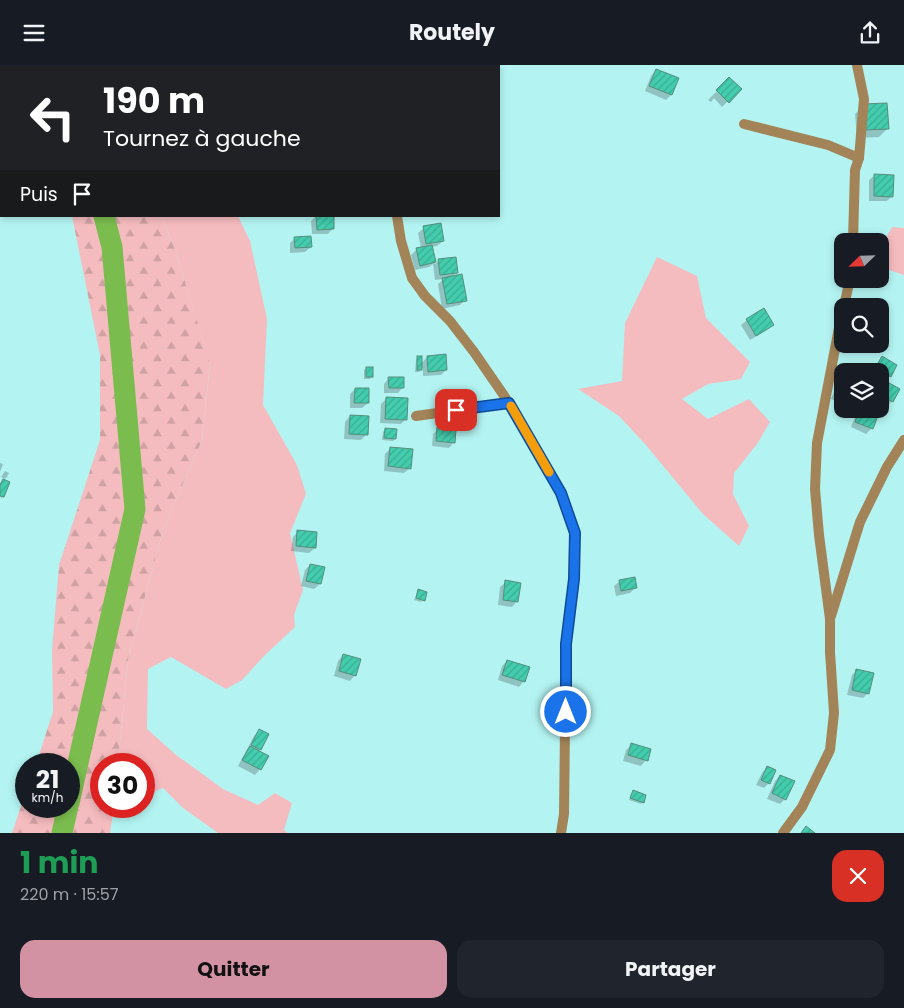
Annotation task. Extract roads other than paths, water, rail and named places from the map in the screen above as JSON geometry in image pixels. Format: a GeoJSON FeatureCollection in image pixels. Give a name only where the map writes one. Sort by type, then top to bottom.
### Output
{"type":"FeatureCollection","features":[{"type":"Feature","properties":{"kind":"street"},"geometry":{"type":"LineString","coordinates":[[853,233],[855,169],[858,158],[864,99],[857,65]]}},
{"type":"Feature","properties":{"kind":"street"},"geometry":{"type":"LineString","coordinates":[[744,124],[828,145],[858,158]]}},
{"type":"Feature","properties":{"kind":"street"},"geometry":{"type":"LineString","coordinates":[[397,217],[401,241],[412,278],[425,296],[450,321],[509,403],[561,493],[575,533],[574,579],[566,644],[564,805],[561,833]]}},
{"type":"Feature","properties":{"kind":"street"},"geometry":{"type":"LineString","coordinates":[[783,833],[802,807],[830,750],[834,713],[830,619],[818,535],[815,489],[816,452],[834,349]]}},
{"type":"Feature","properties":{"kind":"street"},"geometry":{"type":"LineString","coordinates":[[416,416],[509,403]]}},
{"type":"Feature","properties":{"kind":"street"},"geometry":{"type":"LineString","coordinates":[[830,619],[860,522],[887,467],[904,440]]}},
{"type":"Feature","properties":{"kind":"waterway"},"geometry":{"type":"LineString","coordinates":[[80,754],[135,509],[112,247],[104,217]]}},
{"type":"Feature","properties":{"kind":"waterway"},"geometry":{"type":"LineString","coordinates":[[62,833],[65,818]]}}]}
